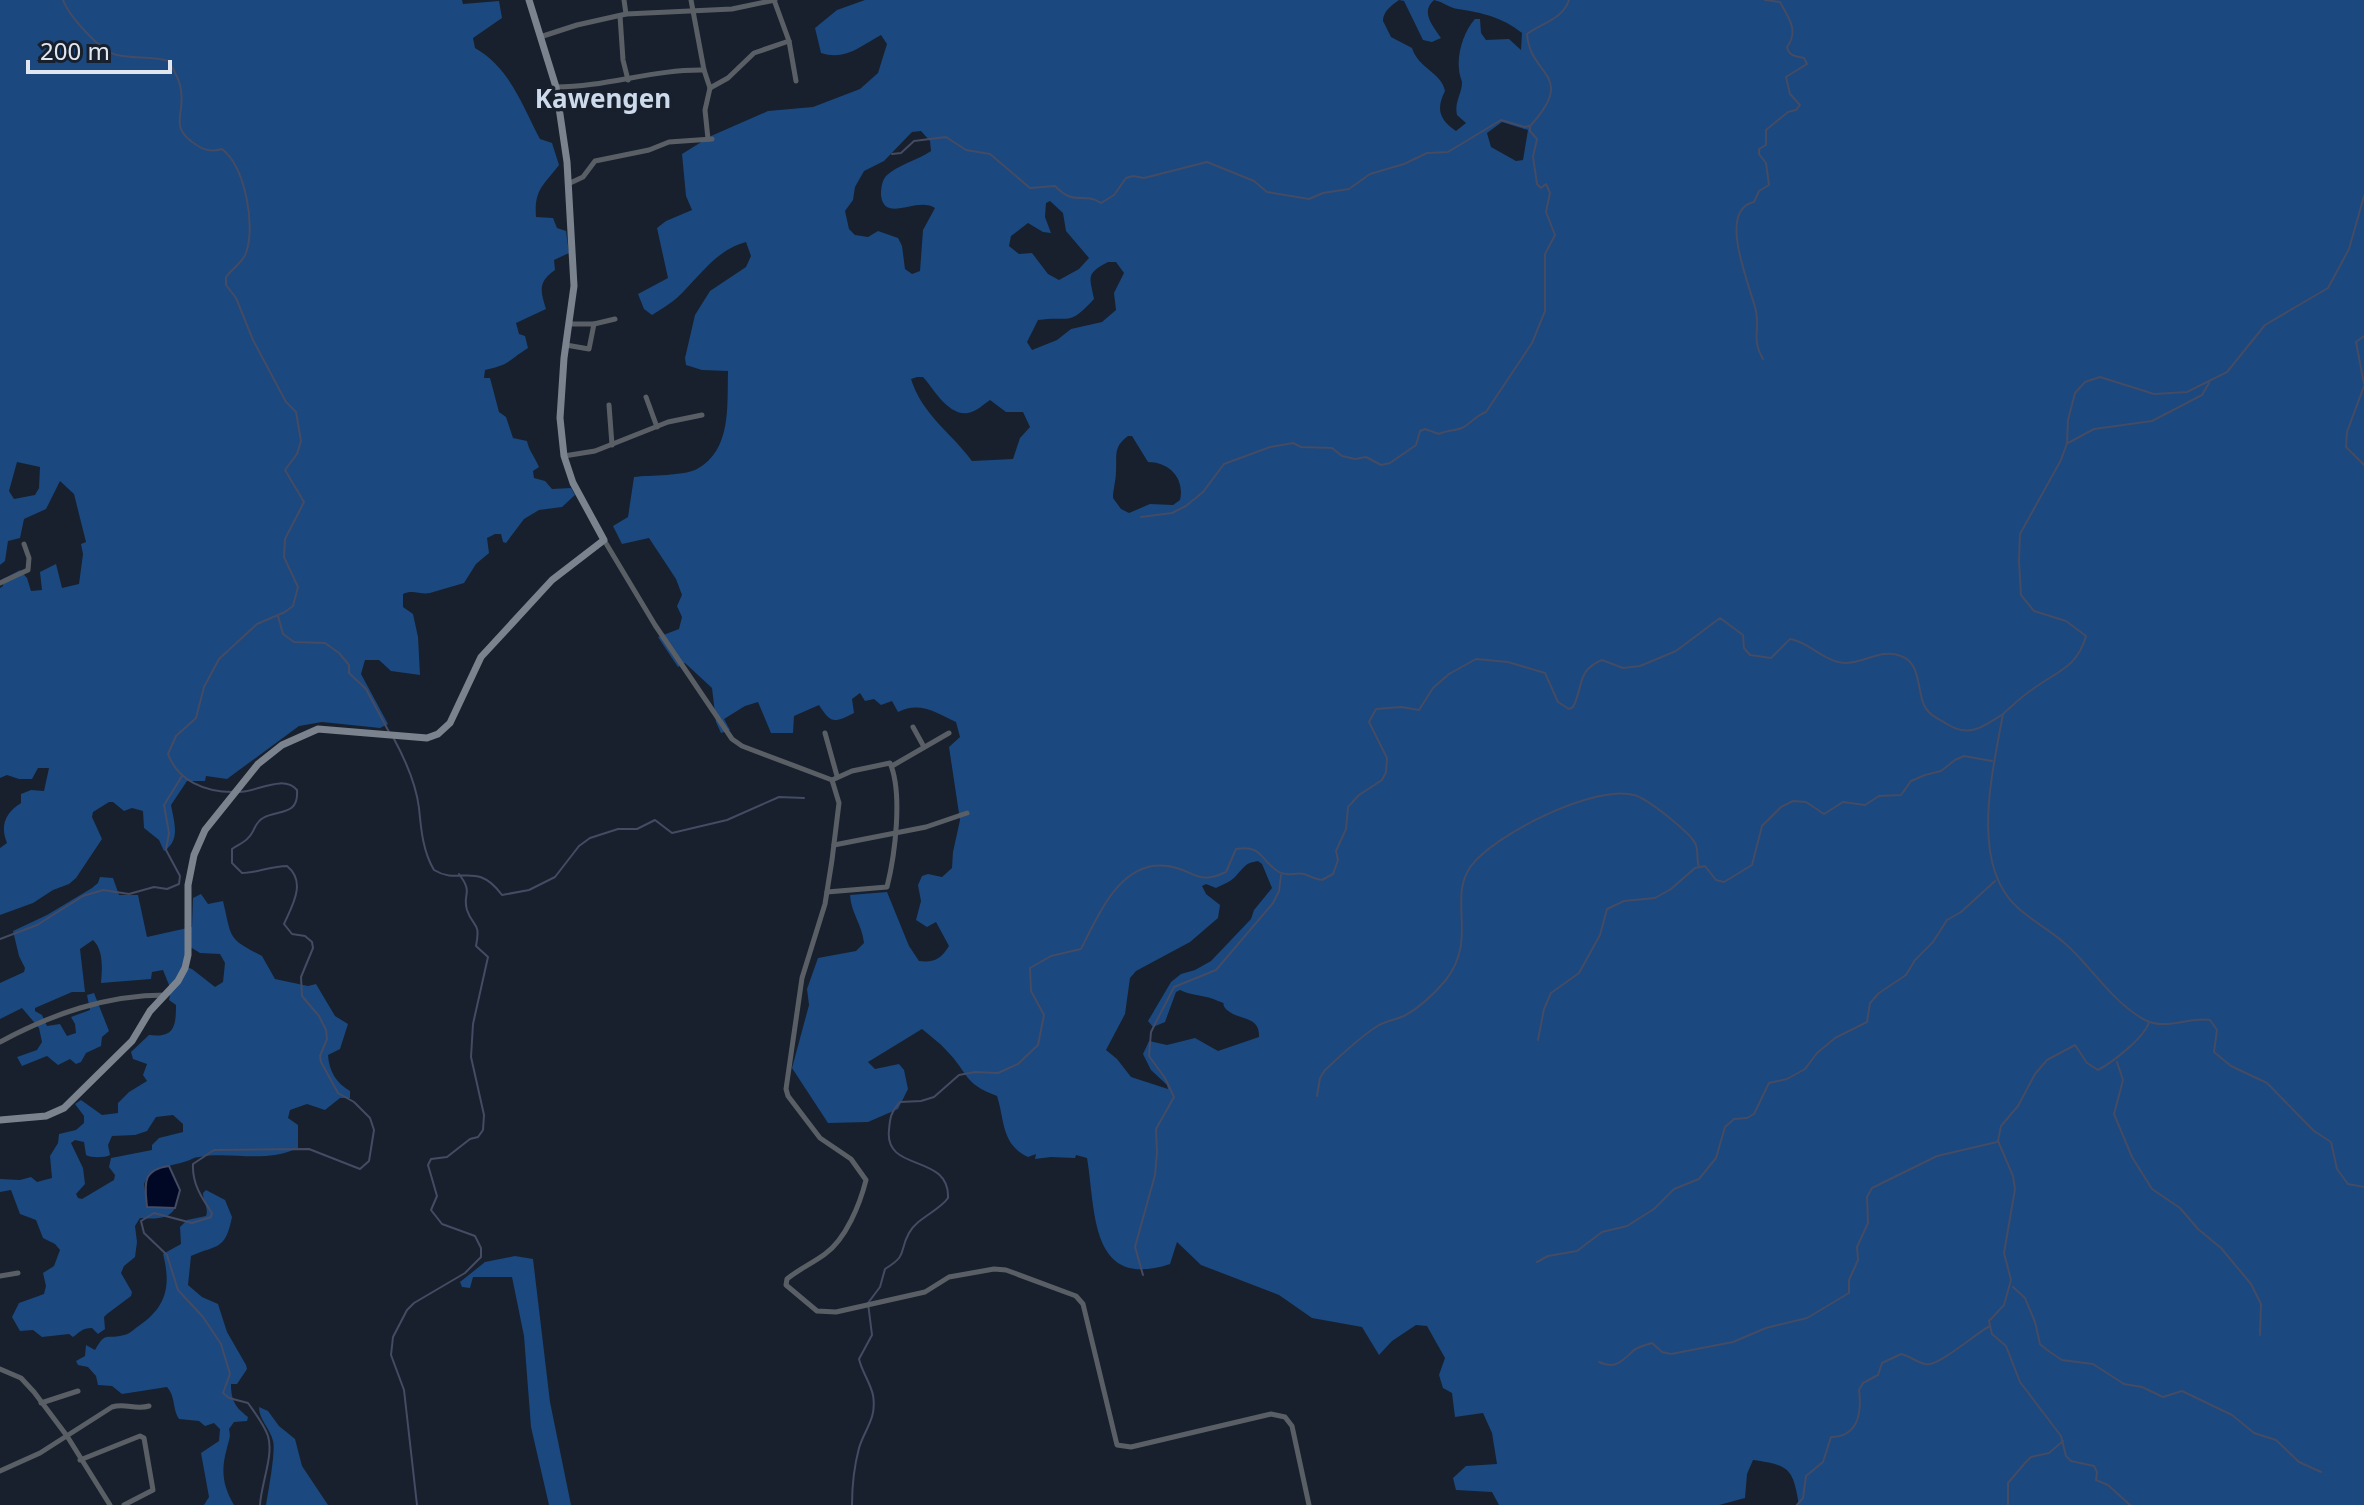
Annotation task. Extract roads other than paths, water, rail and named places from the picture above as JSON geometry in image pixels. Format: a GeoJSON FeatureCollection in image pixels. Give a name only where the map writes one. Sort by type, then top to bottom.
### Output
{"type":"FeatureCollection","features":[{"type":"Feature","properties":{"kind":"main road"},"geometry":{"type":"LineString","coordinates":[[0,1120],[46,1116],[64,1108],[132,1041],[146,1016],[183,973],[188,961],[191,863],[205,830],[258,764],[282,745],[318,729],[427,738],[446,728],[481,657],[552,580],[604,540],[573,483],[564,456],[560,418],[570,324],[573,255],[567,162],[556,87],[529,0]]}},
{"type":"Feature","properties":{"kind":"street"},"geometry":{"type":"LineString","coordinates":[[624,0],[623,60],[628,80]]}},
{"type":"Feature","properties":{"kind":"street"},"geometry":{"type":"LineString","coordinates":[[568,184],[583,177],[595,161],[649,150],[669,142],[710,139],[705,110],[710,88],[691,0]]}},
{"type":"Feature","properties":{"kind":"street"},"geometry":{"type":"LineString","coordinates":[[730,0],[732,9]]}},
{"type":"Feature","properties":{"kind":"street"},"geometry":{"type":"LineString","coordinates":[[540,37],[623,15],[732,9],[775,0],[789,41],[796,81]]}},
{"type":"Feature","properties":{"kind":"street"},"geometry":{"type":"LineString","coordinates":[[710,88],[728,78],[754,53],[789,41]]}},
{"type":"Feature","properties":{"kind":"street"},"geometry":{"type":"LineString","coordinates":[[556,87],[628,80],[676,70],[704,70]]}},
{"type":"Feature","properties":{"kind":"street"},"geometry":{"type":"LineString","coordinates":[[570,324],[594,324],[615,319]]}},
{"type":"Feature","properties":{"kind":"street"},"geometry":{"type":"LineString","coordinates":[[566,345],[589,349],[594,324]]}},
{"type":"Feature","properties":{"kind":"street"},"geometry":{"type":"LineString","coordinates":[[646,397],[657,427]]}},
{"type":"Feature","properties":{"kind":"street"},"geometry":{"type":"LineString","coordinates":[[609,405],[612,445]]}},
{"type":"Feature","properties":{"kind":"street"},"geometry":{"type":"LineString","coordinates":[[564,456],[595,451],[657,427],[702,415]]}},
{"type":"Feature","properties":{"kind":"street"},"geometry":{"type":"LineString","coordinates":[[604,540],[655,625],[732,739],[742,746],[834,778],[888,763],[892,766]]}},
{"type":"Feature","properties":{"kind":"street"},"geometry":{"type":"LineString","coordinates":[[0,583],[28,570],[29,558],[24,544]]}},
{"type":"Feature","properties":{"kind":"street"},"geometry":{"type":"LineString","coordinates":[[913,727],[924,747]]}},
{"type":"Feature","properties":{"kind":"street"},"geometry":{"type":"LineString","coordinates":[[825,733],[839,803],[827,892],[802,978],[787,1092],[824,1142],[851,1159],[866,1180],[852,1216],[837,1242],[825,1255],[790,1276],[785,1283],[817,1311],[836,1312],[925,1292],[949,1277],[994,1269],[1006,1270],[1076,1296],[1083,1304],[1117,1445],[1131,1447],[1271,1414],[1279,1415],[1292,1426],[1309,1505]]}},
{"type":"Feature","properties":{"kind":"street"},"geometry":{"type":"LineString","coordinates":[[892,766],[949,733]]}},
{"type":"Feature","properties":{"kind":"street"},"geometry":{"type":"LineString","coordinates":[[827,892],[887,887],[895,832],[892,766]]}},
{"type":"Feature","properties":{"kind":"street"},"geometry":{"type":"LineString","coordinates":[[834,845],[935,825],[967,813]]}},
{"type":"Feature","properties":{"kind":"street"},"geometry":{"type":"LineString","coordinates":[[0,1042],[78,1008],[117,998],[166,995]]}},
{"type":"Feature","properties":{"kind":"street"},"geometry":{"type":"LineString","coordinates":[[0,1276],[18,1273]]}},
{"type":"Feature","properties":{"kind":"street"},"geometry":{"type":"LineString","coordinates":[[0,1369],[21,1378],[67,1436],[110,1505]]}},
{"type":"Feature","properties":{"kind":"street"},"geometry":{"type":"LineString","coordinates":[[41,1403],[78,1391]]}},
{"type":"Feature","properties":{"kind":"street"},"geometry":{"type":"LineString","coordinates":[[0,1471],[40,1453],[112,1407],[120,1405],[133,1409],[149,1406]]}},
{"type":"Feature","properties":{"kind":"street"},"geometry":{"type":"LineString","coordinates":[[80,1460],[140,1436],[144,1438],[153,1490],[124,1505]]}},
{"type":"Feature","properties":{"kind":"waterway"},"geometry":{"type":"LineString","coordinates":[[63,0],[86,32],[110,52],[169,61],[182,95],[182,132],[204,149],[222,149],[237,169],[249,213],[249,241],[245,256],[226,277],[226,285],[236,298],[253,340],[286,402],[296,412],[301,441],[297,454],[285,470],[304,502],[285,539],[284,557],[298,587],[293,606],[257,624],[219,659],[204,687],[196,718],[176,736],[168,754],[178,771],[194,783],[212,790],[233,792]]}},
{"type":"Feature","properties":{"kind":"waterway"},"geometry":{"type":"LineString","coordinates":[[1531,125],[1544,108],[1551,85],[1535,59],[1527,34],[1562,12],[1569,0]]}},
{"type":"Feature","properties":{"kind":"waterway"},"geometry":{"type":"LineString","coordinates":[[1763,359],[1757,340],[1756,311],[1739,251],[1738,219],[1743,208],[1754,202],[1759,191],[1769,185],[1766,163],[1759,149],[1766,145],[1766,130],[1800,105],[1790,94],[1786,77],[1807,64],[1804,58],[1788,50],[1792,30],[1780,2],[1765,0]]}},
{"type":"Feature","properties":{"kind":"waterway"},"geometry":{"type":"LineString","coordinates":[[892,154],[901,153],[914,141],[946,137],[966,150],[990,154],[1030,188],[1055,186],[1068,196],[1089,198],[1101,203],[1114,195],[1126,178],[1144,178],[1207,162],[1254,181],[1267,192],[1309,199],[1323,193],[1349,189],[1370,174],[1427,153],[1448,152],[1501,120],[1529,126]]}},
{"type":"Feature","properties":{"kind":"waterway"},"geometry":{"type":"LineString","coordinates":[[1141,517],[1172,513],[1186,506],[1203,492],[1224,464],[1270,447],[1293,443],[1301,447],[1332,448],[1342,456],[1355,459],[1366,457],[1381,465],[1390,463],[1416,445],[1420,431],[1425,429],[1439,434],[1458,429],[1486,412],[1532,343],[1545,311],[1545,254],[1555,235],[1546,212],[1550,193],[1546,184],[1541,188],[1537,184],[1533,157],[1537,139],[1530,126]]}},
{"type":"Feature","properties":{"kind":"waterway"},"geometry":{"type":"LineString","coordinates":[[2364,196],[2349,249],[2328,288],[2265,325],[2227,372],[2187,392],[2154,394],[2100,377],[2085,382],[2075,393],[2068,420],[2067,443],[2061,460],[2020,534],[2019,561],[2021,595],[2034,611],[2066,621],[2086,636],[2072,662],[2003,714],[1988,815],[1993,866],[2002,888],[2017,907],[2064,942],[2114,996],[2145,1020],[2162,1024],[2210,1020],[2217,1030],[2214,1052],[2231,1066],[2267,1083],[2314,1131],[2331,1142],[2337,1169],[2348,1184],[2364,1187]]}},
{"type":"Feature","properties":{"kind":"waterway"},"geometry":{"type":"LineString","coordinates":[[2364,336],[2356,342],[2364,384]]}},
{"type":"Feature","properties":{"kind":"waterway"},"geometry":{"type":"LineString","coordinates":[[2068,443],[2094,429],[2152,421],[2202,395],[2209,383]]}},
{"type":"Feature","properties":{"kind":"waterway"},"geometry":{"type":"LineString","coordinates":[[2364,386],[2347,432],[2346,447],[2364,465]]}},
{"type":"Feature","properties":{"kind":"waterway"},"geometry":{"type":"LineString","coordinates":[[278,616],[283,634],[294,642],[325,643],[339,653],[349,665],[349,673],[366,689],[389,732]]}},
{"type":"Feature","properties":{"kind":"waterway"},"geometry":{"type":"LineString","coordinates":[[852,1505],[857,1455],[872,1417],[874,1403],[859,1359],[872,1335],[868,1303],[880,1287],[885,1269],[900,1256],[913,1228],[948,1198],[946,1184],[939,1174],[906,1159],[890,1143],[893,1112],[900,1102],[934,1097],[959,1075],[998,1073],[1018,1064],[1038,1045],[1044,1015],[1031,991],[1030,968],[1051,956],[1081,949],[1114,892],[1137,871],[1152,866],[1168,866],[1208,878],[1226,872],[1236,849],[1245,848],[1256,851],[1282,873],[1304,874],[1322,880],[1333,874],[1338,860],[1336,851],[1346,829],[1348,807],[1359,795],[1382,780],[1386,772],[1387,758],[1369,722],[1376,709],[1401,707],[1419,710],[1433,688],[1449,674],[1476,659],[1508,662],[1545,673],[1558,702],[1569,709],[1573,707],[1584,674],[1594,664],[1602,660],[1623,668],[1640,666],[1676,651],[1720,618],[1743,635],[1744,648],[1750,655],[1771,658],[1790,639],[1838,662],[1853,662],[1887,654],[1901,656],[1912,664],[1926,709],[1955,728],[1976,729],[2003,714]]}},
{"type":"Feature","properties":{"kind":"waterway"},"geometry":{"type":"LineString","coordinates":[[393,737],[413,780],[425,848],[434,870],[452,876],[476,876],[493,885],[502,895],[529,890],[555,877],[579,846],[590,838],[618,829],[637,829],[655,820],[672,833],[727,820],[779,797],[804,798]]}},
{"type":"Feature","properties":{"kind":"waterway"},"geometry":{"type":"LineString","coordinates":[[1538,1040],[1544,1009],[1551,993],[1579,973],[1600,935],[1607,909],[1624,901],[1655,898],[1695,868],[1705,866],[1716,880],[1724,882],[1752,865],[1762,826],[1781,807],[1793,801],[1806,802],[1824,814],[1843,802],[1865,805],[1879,796],[1901,795],[1911,781],[1941,771],[1964,756],[1992,761]]}},
{"type":"Feature","properties":{"kind":"waterway"},"geometry":{"type":"LineString","coordinates":[[0,939],[37,925],[83,896],[103,890],[129,894],[154,887],[167,889],[179,884],[180,876],[166,850],[169,833],[164,805],[182,776]]}},
{"type":"Feature","properties":{"kind":"waterway"},"geometry":{"type":"LineString","coordinates":[[239,792],[277,784],[291,785],[297,790],[297,799],[291,808],[263,818],[246,840],[232,849],[232,863],[242,873],[287,866],[293,872],[296,894],[284,924],[292,934],[305,936],[312,942],[313,948],[301,977],[302,996],[326,1030],[321,1062],[338,1093],[354,1102],[370,1118],[374,1130],[369,1161],[360,1169],[309,1149],[214,1150],[193,1164],[196,1184],[212,1213],[211,1217],[192,1223],[154,1213],[141,1221],[144,1233],[167,1255],[178,1290],[203,1317],[221,1344],[230,1374],[223,1393],[229,1398],[248,1403],[266,1432],[269,1452],[260,1505]]}},
{"type":"Feature","properties":{"kind":"waterway"},"geometry":{"type":"LineString","coordinates":[[1317,1096],[1320,1078],[1343,1053],[1379,1025],[1416,1009],[1445,981],[1460,950],[1464,879],[1483,853],[1501,840],[1572,804],[1595,797],[1634,795],[1657,809],[1691,838],[1696,846],[1699,867]]}},
{"type":"Feature","properties":{"kind":"waterway"},"geometry":{"type":"LineString","coordinates":[[417,1505],[404,1390],[391,1355],[393,1337],[414,1303],[465,1273],[481,1257],[481,1248],[475,1236],[442,1224],[431,1210],[437,1196],[428,1165],[431,1159],[447,1157],[470,1139],[478,1137],[483,1130],[484,1115],[471,1057],[473,1024],[488,957],[476,946],[477,928],[469,916],[467,890],[459,874]]}},
{"type":"Feature","properties":{"kind":"waterway"},"geometry":{"type":"LineString","coordinates":[[1143,1275],[1135,1247],[1155,1175],[1156,1129],[1174,1097],[1149,1056],[1151,1032],[1174,987],[1216,970],[1273,903],[1279,891],[1281,875]]}},
{"type":"Feature","properties":{"kind":"waterway"},"geometry":{"type":"LineString","coordinates":[[1537,1262],[1548,1256],[1577,1251],[1602,1232],[1627,1226],[1654,1209],[1674,1189],[1699,1179],[1716,1158],[1725,1127],[1734,1119],[1754,1114],[1769,1083],[1787,1079],[1805,1069],[1817,1053],[1835,1038],[1867,1022],[1870,1003],[1879,993],[1906,975],[1947,920],[1961,912],[1995,881]]}},
{"type":"Feature","properties":{"kind":"waterway"},"geometry":{"type":"LineString","coordinates":[[2130,1505],[2108,1485],[2096,1480],[2094,1466],[2071,1461],[2066,1456],[2061,1436],[2020,1382],[2006,1346],[1992,1334],[1989,1321],[2004,1305],[2011,1280],[2004,1253],[2015,1189],[2013,1176],[1998,1141],[2001,1126],[2018,1106],[2035,1074],[2047,1060],[2075,1045],[2087,1063],[2098,1070],[2135,1042],[2149,1022]]}},
{"type":"Feature","properties":{"kind":"waterway"},"geometry":{"type":"LineString","coordinates":[[2117,1062],[2123,1080],[2114,1114],[2132,1157],[2152,1189],[2180,1208],[2198,1229],[2221,1248],[2251,1284],[2261,1304],[2260,1335]]}},
{"type":"Feature","properties":{"kind":"waterway"},"geometry":{"type":"LineString","coordinates":[[1599,1362],[1610,1365],[1618,1363],[1637,1348],[1652,1343],[1662,1352],[1671,1354],[1733,1342],[1766,1328],[1807,1318],[1849,1293],[1849,1280],[1858,1260],[1857,1247],[1868,1223],[1867,1197],[1872,1188],[1937,1156],[1997,1142]]}},
{"type":"Feature","properties":{"kind":"waterway"},"geometry":{"type":"LineString","coordinates":[[2013,1287],[2025,1298],[2040,1344],[2062,1360],[2093,1364],[2124,1384],[2142,1387],[2163,1397],[2182,1391],[2232,1415],[2254,1433],[2276,1440],[2299,1462],[2321,1472]]}},
{"type":"Feature","properties":{"kind":"waterway"},"geometry":{"type":"LineString","coordinates":[[1797,1505],[1803,1498],[1806,1476],[1823,1462],[1831,1437],[1840,1436],[1853,1428],[1859,1415],[1859,1390],[1863,1383],[1878,1375],[1882,1363],[1901,1354],[1931,1364],[1990,1326]]}},
{"type":"Feature","properties":{"kind":"waterway"},"geometry":{"type":"LineString","coordinates":[[2008,1505],[2008,1483],[2025,1463],[2031,1457],[2049,1453],[2063,1441]]}},
{"type":"Feature","properties":{"kind":"district","name":"Kawengen"},"geometry":{"type":"Point","coordinates":[603,99]}}]}
